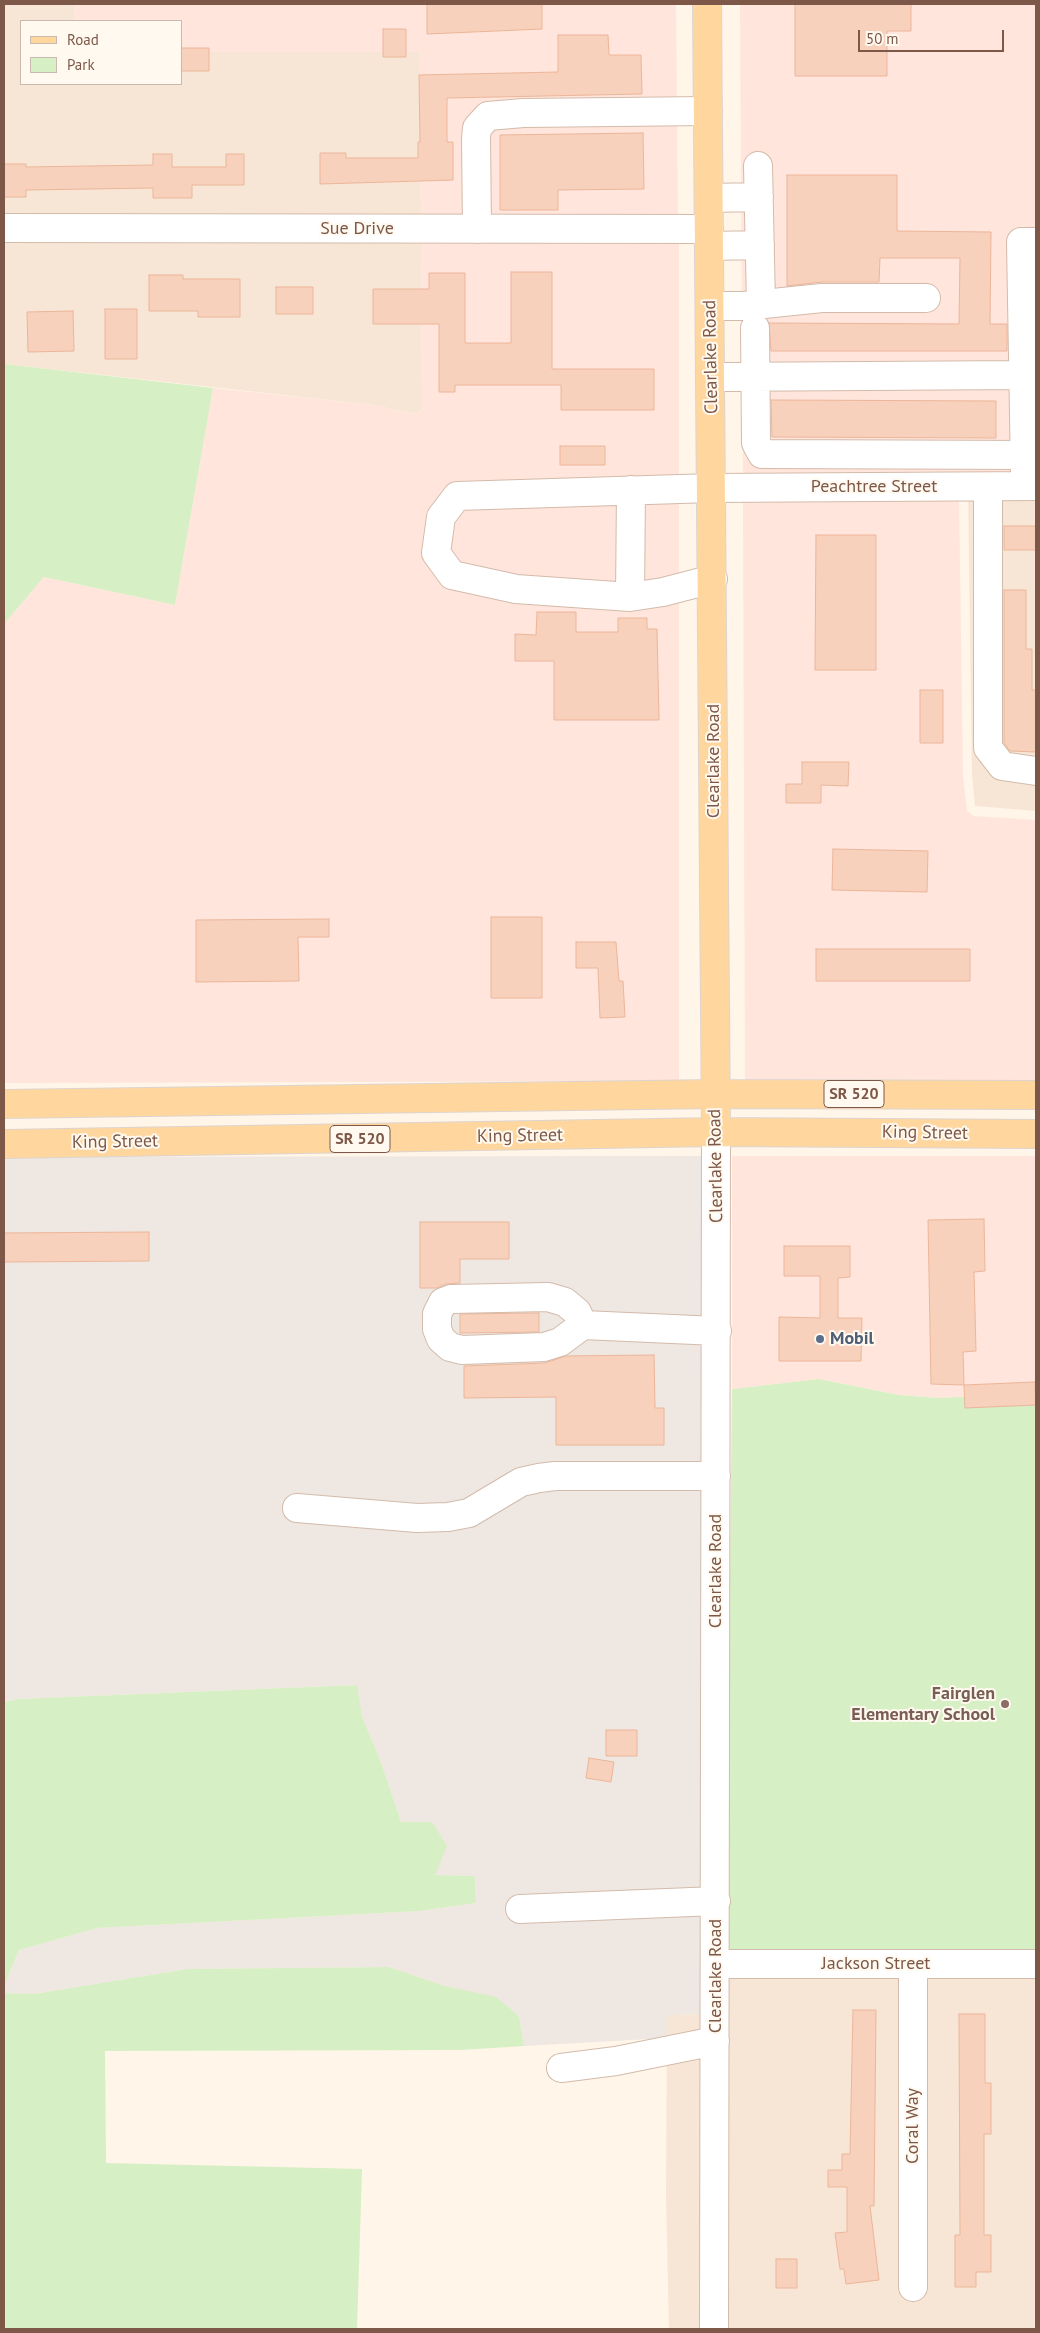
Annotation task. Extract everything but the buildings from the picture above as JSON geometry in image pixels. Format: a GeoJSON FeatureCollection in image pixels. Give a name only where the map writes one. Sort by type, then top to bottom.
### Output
{"type":"FeatureCollection","features":[{"type":"Feature","properties":{"kind":"main road","name":"Clearlake Road"},"geometry":{"type":"LineString","coordinates":[[706,4],[713,579],[716,1132]]}},
{"type":"Feature","properties":{"kind":"main road","name":"SR 520"},"geometry":{"type":"LineString","coordinates":[[4,1104],[716,1094],[1036,1095]]}},
{"type":"Feature","properties":{"kind":"main road"},"geometry":{"type":"LineString","coordinates":[[170,1101],[171,1140]]}},
{"type":"Feature","properties":{"kind":"main road","name":"King Street"},"geometry":{"type":"LineString","coordinates":[[4,1144],[716,1132],[1036,1134]]}},
{"type":"Feature","properties":{"kind":"street"},"geometry":{"type":"LineString","coordinates":[[477,229],[476,138],[481,121],[488,116],[523,113],[708,111]]}},
{"type":"Feature","properties":{"kind":"street"},"geometry":{"type":"LineString","coordinates":[[758,166],[760,245],[754,377],[756,443],[762,454],[1031,455]]}},
{"type":"Feature","properties":{"kind":"street"},"geometry":{"type":"LineString","coordinates":[[709,198],[759,197]]}},
{"type":"Feature","properties":{"kind":"street","name":"Sue Drive"},"geometry":{"type":"LineString","coordinates":[[4,228],[477,229],[709,238],[760,245]]}},
{"type":"Feature","properties":{"kind":"street"},"geometry":{"type":"LineString","coordinates":[[1031,486],[1031,455],[1023,375],[1021,242],[1036,242]]}},
{"type":"Feature","properties":{"kind":"street"},"geometry":{"type":"LineString","coordinates":[[710,306],[758,316],[822,298],[926,298]]}},
{"type":"Feature","properties":{"kind":"street"},"geometry":{"type":"LineString","coordinates":[[711,377],[1023,375]]}},
{"type":"Feature","properties":{"kind":"street","name":"Peachtree Street"},"geometry":{"type":"LineString","coordinates":[[713,579],[663,592],[630,597],[516,589],[452,575],[436,553],[441,517],[458,496],[712,488],[1031,486]]}},
{"type":"Feature","properties":{"kind":"street"},"geometry":{"type":"LineString","coordinates":[[988,487],[988,748],[1002,766],[1036,771]]}},
{"type":"Feature","properties":{"kind":"street"},"geometry":{"type":"LineString","coordinates":[[630,597],[631,490]]}},
{"type":"Feature","properties":{"kind":"street","name":"Clearlake Road"},"geometry":{"type":"LineString","coordinates":[[714,2329],[716,1132]]}},
{"type":"Feature","properties":{"kind":"street"},"geometry":{"type":"LineString","coordinates":[[583,1325],[717,1330]]}},
{"type":"Feature","properties":{"kind":"street"},"geometry":{"type":"LineString","coordinates":[[297,1508],[417,1518],[448,1517],[469,1513],[521,1482],[539,1478],[555,1476],[716,1476]]}},
{"type":"Feature","properties":{"kind":"street"},"geometry":{"type":"LineString","coordinates":[[520,1909],[716,1901]]}},
{"type":"Feature","properties":{"kind":"street","name":"Jackson Street"},"geometry":{"type":"LineString","coordinates":[[716,1964],[1036,1964]]}},
{"type":"Feature","properties":{"kind":"street","name":"Coral Way"},"geometry":{"type":"LineString","coordinates":[[913,1964],[913,2287]]}},
{"type":"Feature","properties":{"kind":"street"},"geometry":{"type":"LineString","coordinates":[[561,2068],[616,2061],[715,2041]]}},
{"type":"Feature","properties":{"kind":"shaded area"},"geometry":{"type":"Polygon","coordinates":[[[4,4],[74,4],[75,20],[20,20],[20,85],[182,85],[182,52],[420,52],[421,217],[4,217],[4,4]]]}},
{"type":"Feature","properties":{"kind":"shaded area"},"geometry":{"type":"Polygon","coordinates":[[[74,4],[676,4],[678,218],[421,217],[419,52],[182,52],[182,20],[75,20],[74,4]]]}},
{"type":"Feature","properties":{"kind":"shaded area"},"geometry":{"type":"Polygon","coordinates":[[[740,4],[1036,4],[1036,475],[743,476],[740,4]]]}},
{"type":"Feature","properties":{"kind":"shaded area"},"geometry":{"type":"Polygon","coordinates":[[[4,240],[421,240],[422,410],[415,414],[374,405],[4,364],[4,240]]]}},
{"type":"Feature","properties":{"kind":"shaded area"},"geometry":{"type":"Polygon","coordinates":[[[421,240],[679,241],[679,1081],[4,1083],[4,624],[44,577],[175,605],[213,388],[374,405],[415,414],[422,410],[421,240]]]}},
{"type":"Feature","properties":{"kind":"shaded area"},"geometry":{"type":"Polygon","coordinates":[[[1036,486],[1036,811],[975,806],[972,775],[968,487],[1036,486]]]}},
{"type":"Feature","properties":{"kind":"shaded area"},"geometry":{"type":"Polygon","coordinates":[[[959,498],[963,776],[967,811],[974,816],[1036,820],[1036,1080],[745,1081],[743,499],[959,498]]]}},
{"type":"Feature","properties":{"kind":"shaded area"},"geometry":{"type":"Polygon","coordinates":[[[707,1156],[706,2014],[667,2015],[667,2038],[524,2046],[519,2016],[496,1998],[445,1986],[389,1967],[187,1969],[34,1994],[4,1993],[4,1986],[19,1950],[97,1928],[420,1911],[476,1903],[475,1876],[435,1875],[401,1822],[382,1765],[362,1716],[356,1685],[18,1699],[4,1702],[4,1157],[707,1156]]]}},
{"type":"Feature","properties":{"kind":"shaded area"},"geometry":{"type":"Polygon","coordinates":[[[732,1156],[1036,1156],[1036,1393],[939,1398],[899,1395],[819,1379],[732,1389],[732,1156]]]}},
{"type":"Feature","properties":{"kind":"shaded area"},"geometry":{"type":"Polygon","coordinates":[[[726,1975],[903,1975],[903,2298],[923,2299],[923,1975],[1036,1975],[1036,2329],[724,2329],[726,1975]]]}},
{"type":"Feature","properties":{"kind":"shaded area"},"geometry":{"type":"Polygon","coordinates":[[[706,2014],[704,2329],[669,2329],[666,2196],[667,2015],[706,2014]]]}},
{"type":"Feature","properties":{"kind":"green space"},"geometry":{"type":"Polygon","coordinates":[[[4,364],[213,388],[175,605],[44,577],[4,624],[4,364]]]}},
{"type":"Feature","properties":{"kind":"green space"},"geometry":{"type":"Polygon","coordinates":[[[819,1379],[899,1395],[939,1398],[1036,1393],[1036,1953],[726,1953],[732,1389],[819,1379]]]}},
{"type":"Feature","properties":{"kind":"green space"},"geometry":{"type":"Polygon","coordinates":[[[357,1685],[362,1716],[382,1765],[401,1822],[432,1822],[447,1846],[435,1875],[475,1876],[476,1903],[420,1911],[97,1928],[19,1950],[4,1986],[4,1702],[18,1699],[357,1685]]]}},
{"type":"Feature","properties":{"kind":"green space"},"geometry":{"type":"Polygon","coordinates":[[[389,1967],[445,1986],[496,1997],[519,2016],[524,2046],[461,2050],[105,2051],[106,2163],[362,2169],[357,2329],[4,2329],[4,1993],[34,1994],[187,1969],[389,1967]]]}},
{"type":"Feature","properties":{"kind":"place","name":"Mobil"},"geometry":{"type":"Point","coordinates":[820,1339]}},
{"type":"Feature","properties":{"kind":"place","name":"Fairglen Elementary School"},"geometry":{"type":"Point","coordinates":[1005,1704]}}]}
